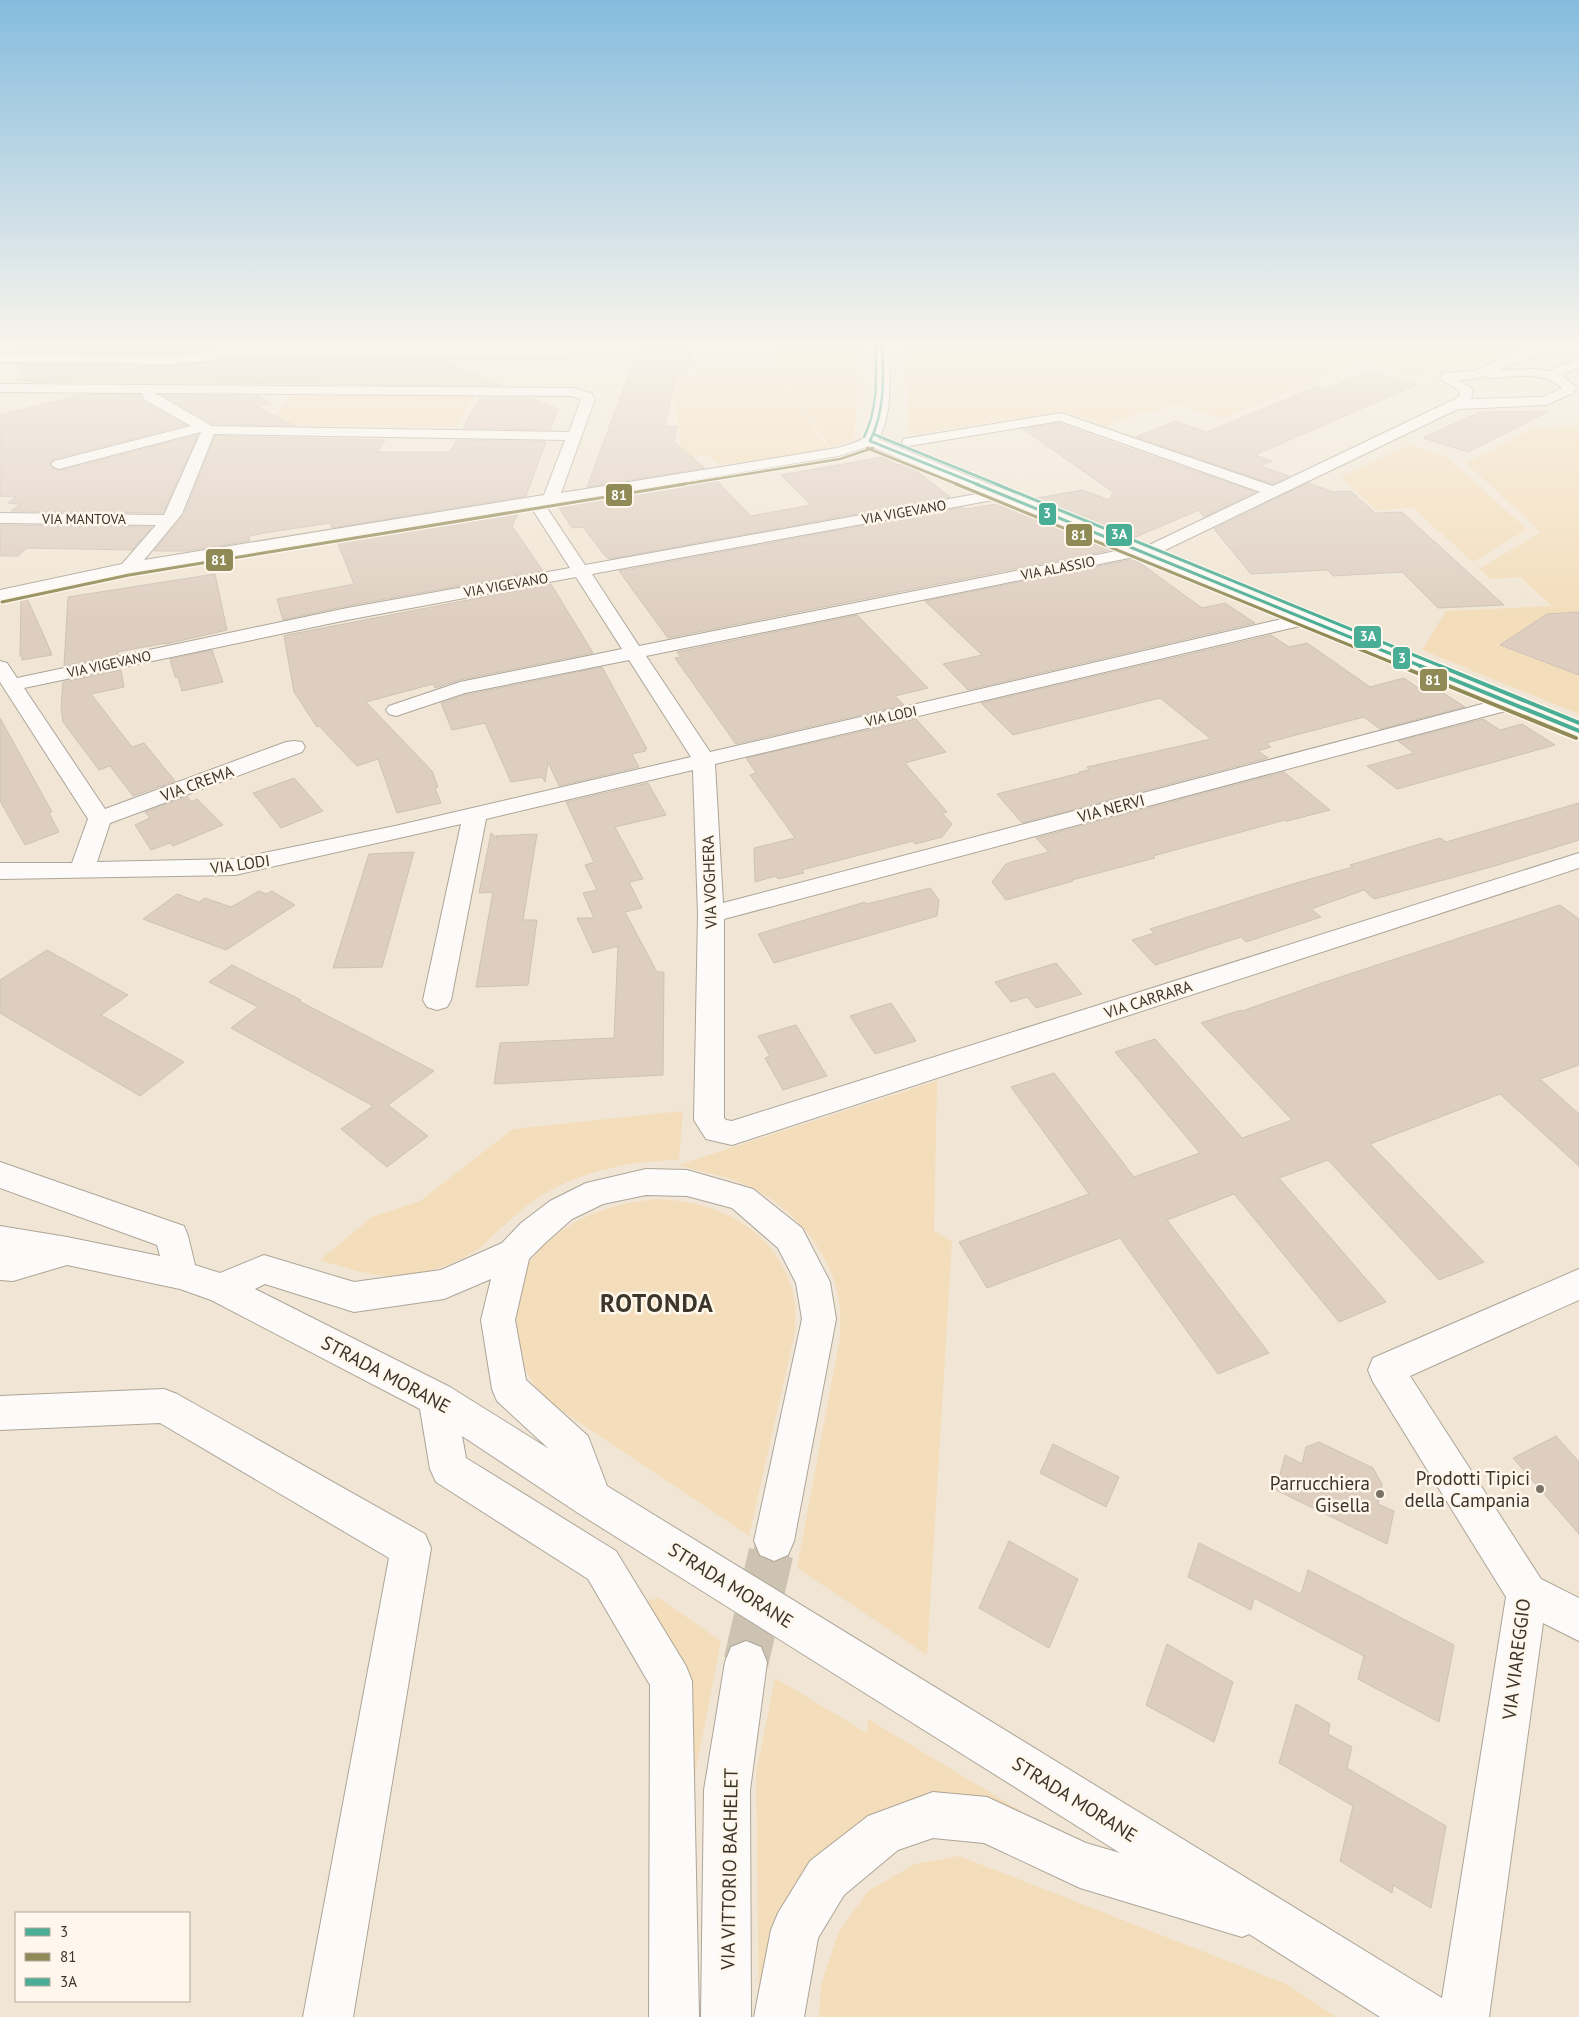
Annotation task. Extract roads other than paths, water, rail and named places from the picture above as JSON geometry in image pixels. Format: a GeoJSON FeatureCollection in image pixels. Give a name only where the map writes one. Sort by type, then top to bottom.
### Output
{"type":"FeatureCollection","features":[{"type":"Feature","properties":{"kind":"street"},"geometry":{"type":"LineString","coordinates":[[59,464],[177,435]]}},
{"type":"Feature","properties":{"kind":"street"},"geometry":{"type":"LineString","coordinates":[[128,568],[174,514],[203,435]]}},
{"type":"Feature","properties":{"kind":"street"},"geometry":{"type":"LineString","coordinates":[[534,435],[574,436],[543,500]]}},
{"type":"Feature","properties":{"kind":"street"},"geometry":{"type":"LineString","coordinates":[[0,595],[128,568],[839,452],[870,440],[876,435]]}},
{"type":"Feature","properties":{"kind":"street"},"geometry":{"type":"LineString","coordinates":[[890,435],[900,446],[944,464],[943,470]]}},
{"type":"Feature","properties":{"kind":"street"},"geometry":{"type":"LineString","coordinates":[[909,442],[951,435]]}},
{"type":"Feature","properties":{"kind":"street"},"geometry":{"type":"LineString","coordinates":[[1112,435],[1274,492]]}},
{"type":"Feature","properties":{"kind":"street","name":"VIA ALASSIO"},"geometry":{"type":"LineString","coordinates":[[633,652],[1129,553],[1146,553],[1392,435]]}},
{"type":"Feature","properties":{"kind":"street"},"geometry":{"type":"LineString","coordinates":[[870,440],[1579,731]]}},
{"type":"Feature","properties":{"kind":"street","name":"VIA VIGEVANO"},"geometry":{"type":"LineString","coordinates":[[6,676],[1002,494]]}},
{"type":"Feature","properties":{"kind":"street"},"geometry":{"type":"LineString","coordinates":[[543,500],[581,571],[704,760]]}},
{"type":"Feature","properties":{"kind":"street","name":"VIA MANTOVA"},"geometry":{"type":"LineString","coordinates":[[0,518],[169,520]]}},
{"type":"Feature","properties":{"kind":"street","name":"VIA LODI"},"geometry":{"type":"LineString","coordinates":[[0,871],[236,867],[307,853],[1306,619]]}},
{"type":"Feature","properties":{"kind":"street"},"geometry":{"type":"LineString","coordinates":[[396,710],[460,688],[633,652]]}},
{"type":"Feature","properties":{"kind":"street"},"geometry":{"type":"LineString","coordinates":[[6,676],[100,819],[82,870]]}},
{"type":"Feature","properties":{"kind":"street","name":"VIA NERVI"},"geometry":{"type":"LineString","coordinates":[[711,914],[1511,702]]}},
{"type":"Feature","properties":{"kind":"street","name":"VIA CREMA"},"geometry":{"type":"LineString","coordinates":[[100,819],[294,747]]}},
{"type":"Feature","properties":{"kind":"street","name":"VIA VOGHERA"},"geometry":{"type":"LineString","coordinates":[[704,760],[711,914],[709,1120],[717,1131]]}},
{"type":"Feature","properties":{"kind":"street"},"geometry":{"type":"LineString","coordinates":[[438,1000],[475,814]]}},
{"type":"Feature","properties":{"kind":"street","name":"VIA CARRARA"},"geometry":{"type":"LineString","coordinates":[[717,1131],[732,1133],[1579,860]]}},
{"type":"Feature","properties":{"kind":"street"},"geometry":{"type":"LineString","coordinates":[[0,1175],[172,1236],[180,1275]]}},
{"type":"Feature","properties":{"kind":"street"},"geometry":{"type":"LineString","coordinates":[[221,1288],[264,1269],[354,1297],[444,1284],[514,1253],[533,1233],[562,1210],[597,1192],[646,1182],[687,1183],[742,1198],[790,1238],[813,1282],[818,1319],[774,1541]]}},
{"type":"Feature","properties":{"kind":"street","name":"STRADA MORANE"},"geometry":{"type":"LineString","coordinates":[[0,1240],[67,1251],[180,1275],[221,1288],[437,1399],[592,1499],[1426,2017]]}},
{"type":"Feature","properties":{"kind":"street"},"geometry":{"type":"LineString","coordinates":[[0,1266],[13,1267],[67,1251]]}},
{"type":"Feature","properties":{"kind":"street"},"geometry":{"type":"LineString","coordinates":[[514,1253],[498,1320],[510,1389],[575,1449],[592,1499]]}},
{"type":"Feature","properties":{"kind":"street","name":"VIA VIAREGGIO"},"geometry":{"type":"LineString","coordinates":[[1464,2017],[1528,1593],[1386,1370],[1579,1284]]}},
{"type":"Feature","properties":{"kind":"street"},"geometry":{"type":"LineString","coordinates":[[437,1399],[449,1469],[602,1565],[672,1681],[674,2017]]}},
{"type":"Feature","properties":{"kind":"street"},"geometry":{"type":"LineString","coordinates":[[0,1413],[164,1406],[410,1548],[328,2017]]}},
{"type":"Feature","properties":{"kind":"street"},"geometry":{"type":"LineString","coordinates":[[1528,1593],[1579,1620]]}},
{"type":"Feature","properties":{"kind":"street","name":"VIA VITTORIO BACHELET"},"geometry":{"type":"LineString","coordinates":[[726,2017],[727,1790],[746,1662]]}},
{"type":"Feature","properties":{"kind":"street"},"geometry":{"type":"LineString","coordinates":[[779,2017],[795,1930],[827,1878],[884,1832],[933,1814],[987,1820],[1080,1865],[1276,1923]]}},
{"type":"Feature","properties":{"kind":"tunnel"},"geometry":{"type":"LineString","coordinates":[[771,1554],[774,1541]]}},
{"type":"Feature","properties":{"kind":"tunnel"},"geometry":{"type":"LineString","coordinates":[[746,1662],[771,1553]]}},
{"type":"Feature","properties":{"kind":"place","name":"Prodotti Tipici della Campania"},"geometry":{"type":"Point","coordinates":[1540,1489]}},
{"type":"Feature","properties":{"kind":"place","name":"Parrucchiera Gisella"},"geometry":{"type":"Point","coordinates":[1380,1494]}},
{"type":"Feature","properties":{"kind":"district","name":"ROTONDA"},"geometry":{"type":"Point","coordinates":[657,1303]}}]}
